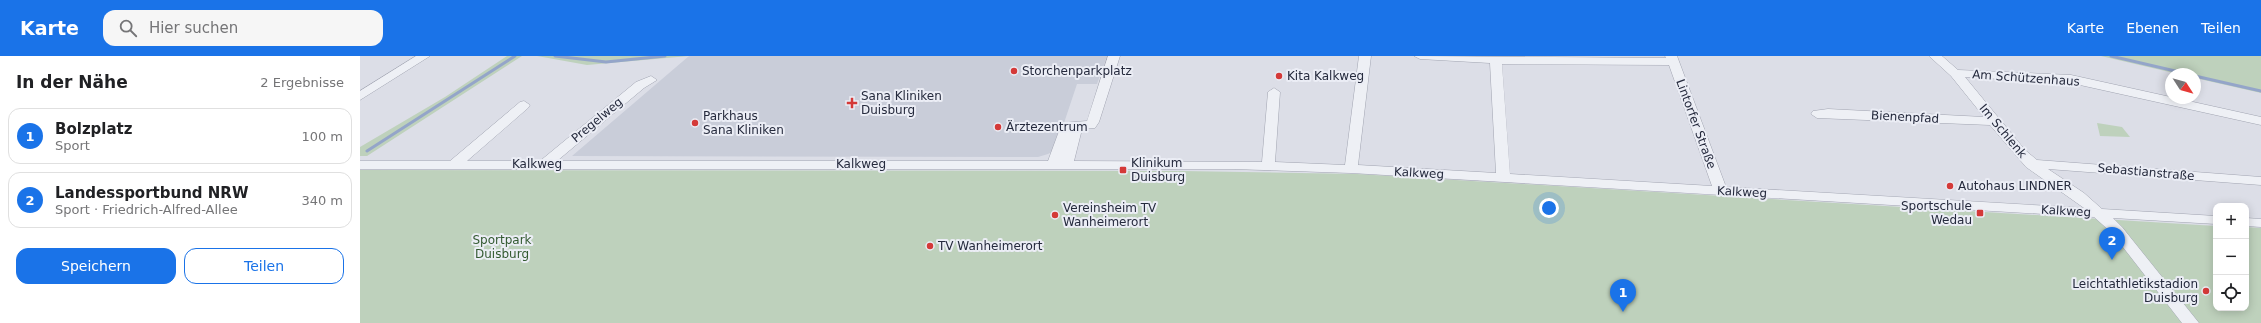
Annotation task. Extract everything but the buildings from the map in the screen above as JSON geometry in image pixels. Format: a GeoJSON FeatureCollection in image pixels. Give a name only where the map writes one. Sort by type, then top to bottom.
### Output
{"type":"FeatureCollection","features":[{"type":"Feature","properties":{"kind":"street"},"geometry":{"type":"LineString","coordinates":[[363,92],[424,56]]}},
{"type":"Feature","properties":{"kind":"street"},"geometry":{"type":"LineString","coordinates":[[1060,164],[1072,126],[1090,125],[1093,122],[1114,56]]}},
{"type":"Feature","properties":{"kind":"street"},"geometry":{"type":"LineString","coordinates":[[1351,169],[1365,56]]}},
{"type":"Feature","properties":{"kind":"street"},"geometry":{"type":"LineString","coordinates":[[1420,56],[1496,60],[1672,59]]}},
{"type":"Feature","properties":{"kind":"street","name":"Im Schlenk"},"geometry":{"type":"LineString","coordinates":[[1935,56],[1955,73],[2008,140],[2031,164],[2079,196],[2117,230],[2191,323]]}},
{"type":"Feature","properties":{"kind":"street","name":"Lintorfer Straße"},"geometry":{"type":"LineString","coordinates":[[1672,59],[1722,191]]}},
{"type":"Feature","properties":{"kind":"street"},"geometry":{"type":"LineString","coordinates":[[1496,60],[1503,178]]}},
{"type":"Feature","properties":{"kind":"street","name":"Am Schützenhaus"},"geometry":{"type":"LineString","coordinates":[[1955,73],[2071,79],[2261,121]]}},
{"type":"Feature","properties":{"kind":"street","name":"Pregelweg"},"geometry":{"type":"LineString","coordinates":[[545,164],[640,85],[651,80]]}},
{"type":"Feature","properties":{"kind":"street"},"geometry":{"type":"LineString","coordinates":[[1268,166],[1274,92]]}},
{"type":"Feature","properties":{"kind":"street"},"geometry":{"type":"LineString","coordinates":[[455,164],[524,105]]}},
{"type":"Feature","properties":{"kind":"street","name":"Bienenpfad"},"geometry":{"type":"LineString","coordinates":[[1817,114],[1828,113],[1993,122]]}},
{"type":"Feature","properties":{"kind":"street","name":"Kalkweg"},"geometry":{"type":"LineString","coordinates":[[360,164],[1060,164],[1268,166],[1351,169],[2213,220]]}},
{"type":"Feature","properties":{"kind":"street","name":"Sebastianstraße"},"geometry":{"type":"LineString","coordinates":[[2031,164],[2261,181]]}},
{"type":"Feature","properties":{"kind":"street"},"geometry":{"type":"LineString","coordinates":[[2249,222],[2261,223]]}},
{"type":"Feature","properties":{"kind":"shaded area","name":"Sana Kliniken Duisburg"},"geometry":{"type":"Polygon","coordinates":[[[689,56],[1107,56],[1097,84],[1077,84],[1055,150],[1038,157],[572,156],[689,56]]]}},
{"type":"Feature","properties":{"kind":"green space"},"geometry":{"type":"Polygon","coordinates":[[[507,56],[522,56],[367,156],[360,156],[360,147],[445,97],[507,56]]]}},
{"type":"Feature","properties":{"kind":"green space"},"geometry":{"type":"Polygon","coordinates":[[[537,56],[689,56],[587,65],[537,56]]]}},
{"type":"Feature","properties":{"kind":"green space"},"geometry":{"type":"Polygon","coordinates":[[[2101,56],[2261,56],[2261,93],[2201,79],[2201,68],[2165,68],[2165,71],[2101,56]]]}},
{"type":"Feature","properties":{"kind":"green space"},"geometry":{"type":"Polygon","coordinates":[[[2097,123],[2122,127],[2130,137],[2100,136],[2097,123]]]}},
{"type":"Feature","properties":{"kind":"green space","name":"Sportpark Duisburg"},"geometry":{"type":"Polygon","coordinates":[[[360,170],[1182,171],[1357,174],[2213,226],[2213,311],[2249,311],[2249,227],[2261,228],[2261,323],[360,323],[360,170]]]}},
{"type":"Feature","properties":{"kind":"waterway"},"geometry":{"type":"LineString","coordinates":[[367,151],[515,56]]}},
{"type":"Feature","properties":{"kind":"waterway"},"geometry":{"type":"LineString","coordinates":[[555,56],[606,62],[665,56]]}},
{"type":"Feature","properties":{"kind":"waterway"},"geometry":{"type":"LineString","coordinates":[[2111,56],[2165,69]]}},
{"type":"Feature","properties":{"kind":"waterway"},"geometry":{"type":"LineString","coordinates":[[2201,77],[2261,91]]}},
{"type":"Feature","properties":{"kind":"place","name":"Storchenparkplatz"},"geometry":{"type":"Point","coordinates":[1014,71]}},
{"type":"Feature","properties":{"kind":"place","name":"Kita Kalkweg"},"geometry":{"type":"Point","coordinates":[1279,76]}},
{"type":"Feature","properties":{"kind":"place","name":"Sana Kliniken Duisburg"},"geometry":{"type":"Point","coordinates":[852,103]}},
{"type":"Feature","properties":{"kind":"place","name":"Parkhaus Sana Kliniken"},"geometry":{"type":"Point","coordinates":[695,123]}},
{"type":"Feature","properties":{"kind":"place","name":"Ärztezentrum"},"geometry":{"type":"Point","coordinates":[998,127]}},
{"type":"Feature","properties":{"kind":"place","name":"Klinikum Duisburg"},"geometry":{"type":"Point","coordinates":[1123,170]}},
{"type":"Feature","properties":{"kind":"place","name":"Autohaus LINDNER"},"geometry":{"type":"Point","coordinates":[1950,186]}},
{"type":"Feature","properties":{"kind":"place","name":"Sportschule Wedau"},"geometry":{"type":"Point","coordinates":[1980,213]}},
{"type":"Feature","properties":{"kind":"place","name":"Vereinsheim TV Wanheimerort"},"geometry":{"type":"Point","coordinates":[1055,215]}},
{"type":"Feature","properties":{"kind":"place","name":"TV Wanheimerort"},"geometry":{"type":"Point","coordinates":[930,246]}},
{"type":"Feature","properties":{"kind":"place","name":"Landessportbund NRW"},"geometry":{"type":"Point","coordinates":[2112,260]}},
{"type":"Feature","properties":{"kind":"place","name":"Leichtathletikstadion Duisburg"},"geometry":{"type":"Point","coordinates":[2206,291]}},
{"type":"Feature","properties":{"kind":"place","name":"Bolzplatz"},"geometry":{"type":"Point","coordinates":[1623,312]}}]}
